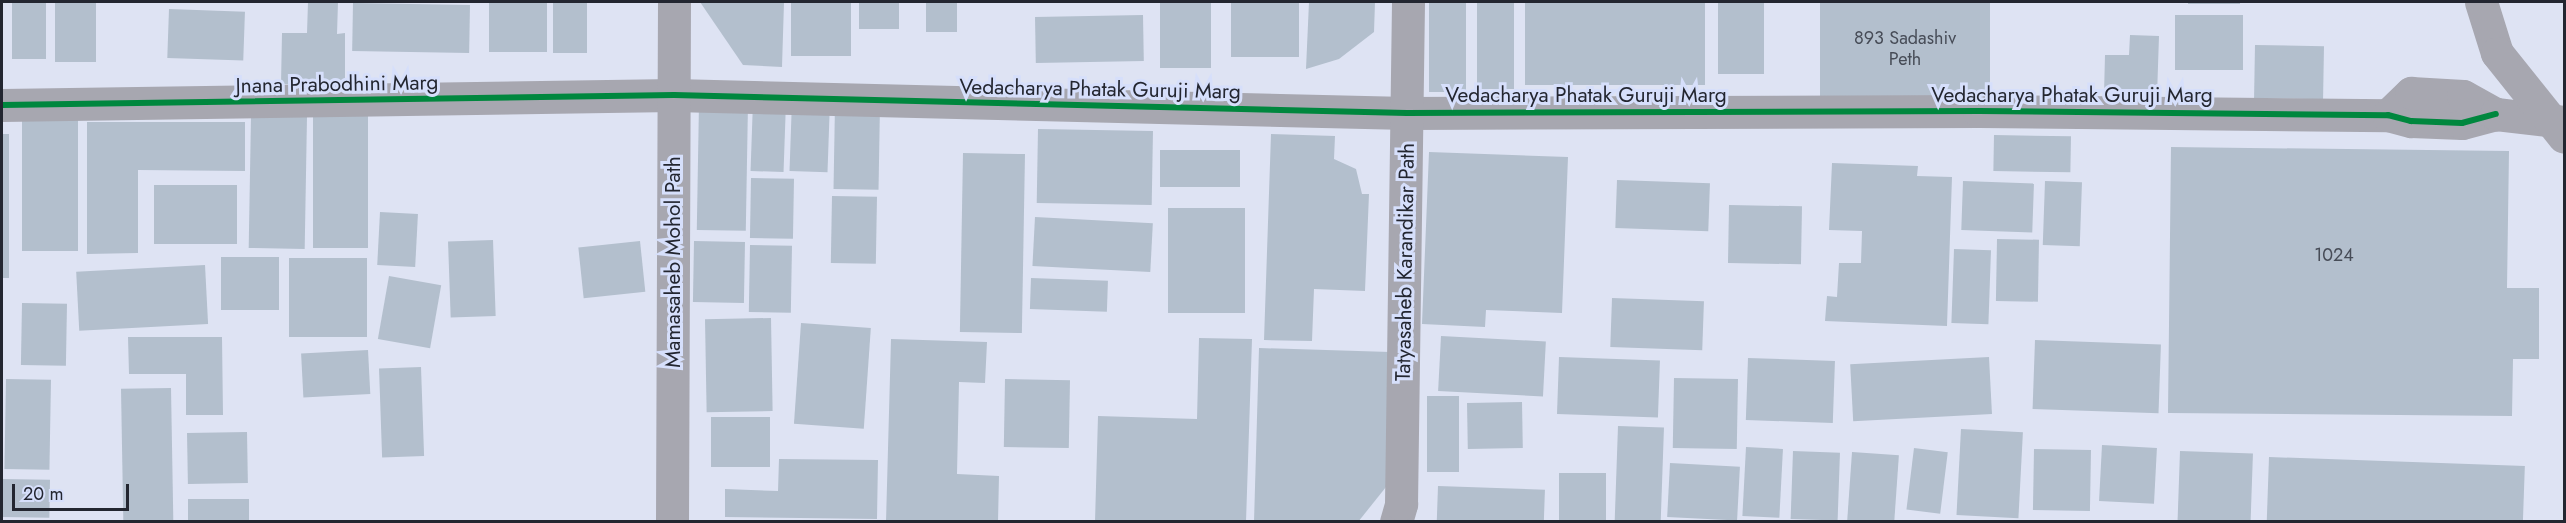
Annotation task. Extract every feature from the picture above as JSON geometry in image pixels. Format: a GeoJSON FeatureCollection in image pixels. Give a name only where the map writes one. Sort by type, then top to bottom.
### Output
{"type":"FeatureCollection","features":[{"type":"Feature","properties":{"kind":"street","name":"Mamasaheb Mohol Path"},"geometry":{"type":"LineString","coordinates":[[672,522],[674,2]]}},
{"type":"Feature","properties":{"kind":"street","name":"Tatyasaheb Karandikar Path"},"geometry":{"type":"LineString","coordinates":[[1396,522],[1401,504],[1408,2]]}},
{"type":"Feature","properties":{"kind":"street"},"geometry":{"type":"LineString","coordinates":[[2481,2],[2497,53],[2561,127]]}},
{"type":"Feature","properties":{"kind":"street","name":"Vedacharya Phatak Guruji Marg"},"geometry":{"type":"LineString","coordinates":[[674,95],[1407,112],[1979,111],[2388,115],[2411,93],[2463,96],[2496,114],[2561,127]]}},
{"type":"Feature","properties":{"kind":"street","name":"Jnana Prabodhini Marg"},"geometry":{"type":"LineString","coordinates":[[2,105],[674,95]]}},
{"type":"Feature","properties":{"kind":"building"},"geometry":{"type":"Polygon","coordinates":[[[12,2],[46,2],[46,59],[12,59],[12,2]]]}},
{"type":"Feature","properties":{"kind":"building"},"geometry":{"type":"Polygon","coordinates":[[[55,2],[96,2],[96,62],[55,62],[55,2]]]}},
{"type":"Feature","properties":{"kind":"building"},"geometry":{"type":"Polygon","coordinates":[[[308,2],[338,2],[337,34],[345,33],[345,86],[281,84],[282,33],[307,33],[308,2]]]}},
{"type":"Feature","properties":{"kind":"building"},"geometry":{"type":"Polygon","coordinates":[[[489,2],[547,2],[547,52],[489,52],[489,2]]]}},
{"type":"Feature","properties":{"kind":"building"},"geometry":{"type":"Polygon","coordinates":[[[553,2],[587,2],[587,53],[553,53],[553,2]]]}},
{"type":"Feature","properties":{"kind":"building"},"geometry":{"type":"Polygon","coordinates":[[[700,2],[784,2],[782,67],[743,65],[700,2]]]}},
{"type":"Feature","properties":{"kind":"building"},"geometry":{"type":"Polygon","coordinates":[[[791,2],[851,2],[851,56],[791,56],[791,2]]]}},
{"type":"Feature","properties":{"kind":"building"},"geometry":{"type":"Polygon","coordinates":[[[859,2],[899,2],[899,29],[859,29],[859,2]]]}},
{"type":"Feature","properties":{"kind":"building"},"geometry":{"type":"Polygon","coordinates":[[[926,2],[957,2],[957,32],[926,32],[926,2]]]}},
{"type":"Feature","properties":{"kind":"building"},"geometry":{"type":"Polygon","coordinates":[[[1160,2],[1211,2],[1211,68],[1160,68],[1160,2]]]}},
{"type":"Feature","properties":{"kind":"building"},"geometry":{"type":"Polygon","coordinates":[[[1231,2],[1299,2],[1299,57],[1231,57],[1231,2]]]}},
{"type":"Feature","properties":{"kind":"building"},"geometry":{"type":"Polygon","coordinates":[[[1309,2],[1375,2],[1374,32],[1339,59],[1306,69],[1309,2]]]}},
{"type":"Feature","properties":{"kind":"building"},"geometry":{"type":"Polygon","coordinates":[[[1429,2],[1466,2],[1466,92],[1429,92],[1429,2]]]}},
{"type":"Feature","properties":{"kind":"building"},"geometry":{"type":"Polygon","coordinates":[[[1477,2],[1514,2],[1514,89],[1477,89],[1477,2]]]}},
{"type":"Feature","properties":{"kind":"building"},"geometry":{"type":"Polygon","coordinates":[[[1525,2],[1705,2],[1705,85],[1525,85],[1525,2]]]}},
{"type":"Feature","properties":{"kind":"building"},"geometry":{"type":"Polygon","coordinates":[[[1718,2],[1764,2],[1764,74],[1718,74],[1718,2]]]}},
{"type":"Feature","properties":{"kind":"building"},"geometry":{"type":"Polygon","coordinates":[[[1820,2],[1990,2],[1990,97],[1820,97],[1820,2]]]}},
{"type":"Feature","properties":{"kind":"building"},"geometry":{"type":"Polygon","coordinates":[[[2188,2],[2240,2],[2240,4],[2188,4],[2188,2]]]}},
{"type":"Feature","properties":{"kind":"building"},"geometry":{"type":"Polygon","coordinates":[[[353,3],[470,5],[469,53],[352,51],[353,3]]]}},
{"type":"Feature","properties":{"kind":"building"},"geometry":{"type":"Polygon","coordinates":[[[169,9],[245,12],[243,61],[167,58],[169,9]]]}},
{"type":"Feature","properties":{"kind":"building"},"geometry":{"type":"Polygon","coordinates":[[[1143,15],[1144,61],[1036,63],[1035,17],[1143,15]]]}},
{"type":"Feature","properties":{"kind":"building"},"geometry":{"type":"Polygon","coordinates":[[[2175,15],[2243,15],[2243,70],[2175,70],[2175,15]]]}},
{"type":"Feature","properties":{"kind":"building"},"geometry":{"type":"Polygon","coordinates":[[[2130,35],[2159,36],[2157,96],[2104,94],[2105,55],[2129,55],[2130,35]]]}},
{"type":"Feature","properties":{"kind":"building"},"geometry":{"type":"Polygon","coordinates":[[[2255,45],[2324,46],[2323,99],[2254,98],[2255,45]]]}},
{"type":"Feature","properties":{"kind":"building"},"geometry":{"type":"Polygon","coordinates":[[[792,100],[830,101],[827,172],[790,171],[792,100]]]}},
{"type":"Feature","properties":{"kind":"building"},"geometry":{"type":"Polygon","coordinates":[[[753,101],[786,102],[784,172],[751,171],[753,101]]]}},
{"type":"Feature","properties":{"kind":"building"},"geometry":{"type":"Polygon","coordinates":[[[699,103],[748,104],[746,231],[697,230],[699,103]]]}},
{"type":"Feature","properties":{"kind":"building"},"geometry":{"type":"Polygon","coordinates":[[[835,104],[880,105],[879,190],[834,189],[835,104]]]}},
{"type":"Feature","properties":{"kind":"building"},"geometry":{"type":"Polygon","coordinates":[[[251,116],[307,117],[305,249],[249,248],[251,116]]]}},
{"type":"Feature","properties":{"kind":"building"},"geometry":{"type":"Polygon","coordinates":[[[313,116],[368,116],[368,248],[313,248],[313,116]]]}},
{"type":"Feature","properties":{"kind":"building"},"geometry":{"type":"Polygon","coordinates":[[[22,119],[78,119],[78,251],[22,251],[22,119]]]}},
{"type":"Feature","properties":{"kind":"building"},"geometry":{"type":"Polygon","coordinates":[[[87,122],[245,122],[245,171],[138,170],[138,253],[87,254],[87,122]]]}},
{"type":"Feature","properties":{"kind":"building"},"geometry":{"type":"Polygon","coordinates":[[[1038,129],[1153,131],[1152,205],[1037,203],[1038,129]]]}},
{"type":"Feature","properties":{"kind":"building"},"geometry":{"type":"Polygon","coordinates":[[[2,134],[9,134],[9,278],[2,278],[2,134]]]}},
{"type":"Feature","properties":{"kind":"building"},"geometry":{"type":"Polygon","coordinates":[[[1271,134],[1335,136],[1334,159],[1356,169],[1362,194],[1369,194],[1365,291],[1314,289],[1312,341],[1264,340],[1271,134]]]}},
{"type":"Feature","properties":{"kind":"building"},"geometry":{"type":"Polygon","coordinates":[[[1994,135],[2071,136],[2070,172],[1993,171],[1994,135]]]}},
{"type":"Feature","properties":{"kind":"building"},"geometry":{"type":"Polygon","coordinates":[[[2171,147],[2509,151],[2507,288],[2539,288],[2539,359],[2513,359],[2512,416],[2168,413],[2171,147]]]}},
{"type":"Feature","properties":{"kind":"building"},"geometry":{"type":"Polygon","coordinates":[[[1160,150],[1240,150],[1240,187],[1160,187],[1160,150]]]}},
{"type":"Feature","properties":{"kind":"building"},"geometry":{"type":"Polygon","coordinates":[[[1429,152],[1568,157],[1562,313],[1486,310],[1485,327],[1422,324],[1429,152]]]}},
{"type":"Feature","properties":{"kind":"building"},"geometry":{"type":"Polygon","coordinates":[[[963,153],[1025,154],[1022,333],[960,332],[963,153]]]}},
{"type":"Feature","properties":{"kind":"building"},"geometry":{"type":"Polygon","coordinates":[[[1832,163],[1918,166],[1917,176],[1952,177],[1947,326],[1825,321],[1827,296],[1837,297],[1839,263],[1861,263],[1862,231],[1829,230],[1832,163]]]}},
{"type":"Feature","properties":{"kind":"building"},"geometry":{"type":"Polygon","coordinates":[[[751,178],[794,179],[793,239],[750,238],[751,178]]]}},
{"type":"Feature","properties":{"kind":"building"},"geometry":{"type":"Polygon","coordinates":[[[1617,180],[1710,183],[1708,231],[1615,228],[1617,180]]]}},
{"type":"Feature","properties":{"kind":"building"},"geometry":{"type":"Polygon","coordinates":[[[1963,181],[2034,183],[2032,232],[1961,230],[1963,181]]]}},
{"type":"Feature","properties":{"kind":"building"},"geometry":{"type":"Polygon","coordinates":[[[2045,181],[2082,182],[2080,246],[2043,245],[2045,181]]]}},
{"type":"Feature","properties":{"kind":"building"},"geometry":{"type":"Polygon","coordinates":[[[154,185],[237,185],[237,244],[154,244],[154,185]]]}},
{"type":"Feature","properties":{"kind":"building"},"geometry":{"type":"Polygon","coordinates":[[[832,196],[877,197],[876,264],[831,263],[832,196]]]}},
{"type":"Feature","properties":{"kind":"building"},"geometry":{"type":"Polygon","coordinates":[[[1729,205],[1802,206],[1801,264],[1728,263],[1729,205]]]}},
{"type":"Feature","properties":{"kind":"building"},"geometry":{"type":"Polygon","coordinates":[[[1168,208],[1245,208],[1245,313],[1168,313],[1168,208]]]}},
{"type":"Feature","properties":{"kind":"building"},"geometry":{"type":"Polygon","coordinates":[[[380,212],[418,214],[415,267],[377,265],[380,212]]]}},
{"type":"Feature","properties":{"kind":"building"},"geometry":{"type":"Polygon","coordinates":[[[1035,217],[1153,223],[1150,272],[1032,266],[1035,217]]]}},
{"type":"Feature","properties":{"kind":"building"},"geometry":{"type":"Polygon","coordinates":[[[1997,239],[2039,240],[2038,302],[1996,301],[1997,239]]]}},
{"type":"Feature","properties":{"kind":"building"},"geometry":{"type":"Polygon","coordinates":[[[493,240],[496,316],[451,318],[448,242],[493,240]]]}},
{"type":"Feature","properties":{"kind":"building"},"geometry":{"type":"Polygon","coordinates":[[[640,241],[645,292],[584,298],[578,247],[640,241]]]}},
{"type":"Feature","properties":{"kind":"building"},"geometry":{"type":"Polygon","coordinates":[[[694,241],[745,242],[744,303],[693,302],[694,241]]]}},
{"type":"Feature","properties":{"kind":"building"},"geometry":{"type":"Polygon","coordinates":[[[750,245],[792,246],[791,313],[749,312],[750,245]]]}},
{"type":"Feature","properties":{"kind":"building"},"geometry":{"type":"Polygon","coordinates":[[[1954,249],[1991,250],[1988,324],[1951,323],[1954,249]]]}},
{"type":"Feature","properties":{"kind":"building"},"geometry":{"type":"Polygon","coordinates":[[[221,257],[279,257],[279,310],[221,310],[221,257]]]}},
{"type":"Feature","properties":{"kind":"building"},"geometry":{"type":"Polygon","coordinates":[[[289,258],[367,258],[367,337],[289,337],[289,258]]]}},
{"type":"Feature","properties":{"kind":"building"},"geometry":{"type":"Polygon","coordinates":[[[205,265],[208,324],[79,331],[76,272],[205,265]]]}},
{"type":"Feature","properties":{"kind":"building"},"geometry":{"type":"Polygon","coordinates":[[[389,276],[441,285],[430,348],[378,339],[389,276]]]}},
{"type":"Feature","properties":{"kind":"building"},"geometry":{"type":"Polygon","coordinates":[[[1031,278],[1108,281],[1107,312],[1030,309],[1031,278]]]}},
{"type":"Feature","properties":{"kind":"building"},"geometry":{"type":"Polygon","coordinates":[[[1612,298],[1704,301],[1702,350],[1610,347],[1612,298]]]}},
{"type":"Feature","properties":{"kind":"building"},"geometry":{"type":"Polygon","coordinates":[[[22,303],[67,304],[66,366],[21,365],[22,303]]]}},
{"type":"Feature","properties":{"kind":"building"},"geometry":{"type":"Polygon","coordinates":[[[771,318],[773,411],[707,412],[705,319],[771,318]]]}},
{"type":"Feature","properties":{"kind":"building"},"geometry":{"type":"Polygon","coordinates":[[[801,323],[871,328],[864,429],[794,424],[801,323]]]}},
{"type":"Feature","properties":{"kind":"building"},"geometry":{"type":"Polygon","coordinates":[[[1441,336],[1546,341],[1543,396],[1438,391],[1441,336]]]}},
{"type":"Feature","properties":{"kind":"building"},"geometry":{"type":"Polygon","coordinates":[[[128,337],[222,337],[223,415],[186,415],[186,374],[129,374],[128,337]]]}},
{"type":"Feature","properties":{"kind":"building"},"geometry":{"type":"Polygon","coordinates":[[[1199,338],[1252,339],[1246,522],[1095,522],[1098,416],[1197,419],[1199,338]]]}},
{"type":"Feature","properties":{"kind":"building"},"geometry":{"type":"Polygon","coordinates":[[[891,339],[987,342],[985,383],[959,382],[957,474],[999,476],[998,522],[886,522],[891,339]]]}},
{"type":"Feature","properties":{"kind":"building"},"geometry":{"type":"Polygon","coordinates":[[[2035,340],[2161,344],[2159,413],[2033,409],[2035,340]]]}},
{"type":"Feature","properties":{"kind":"building"},"geometry":{"type":"Polygon","coordinates":[[[1259,348],[1390,352],[1386,487],[1358,522],[1254,522],[1259,348]]]}},
{"type":"Feature","properties":{"kind":"building"},"geometry":{"type":"Polygon","coordinates":[[[368,350],[370,394],[303,397],[301,354],[368,350]]]}},
{"type":"Feature","properties":{"kind":"building"},"geometry":{"type":"Polygon","coordinates":[[[1559,357],[1660,361],[1658,417],[1557,414],[1559,357]]]}},
{"type":"Feature","properties":{"kind":"building"},"geometry":{"type":"Polygon","coordinates":[[[1989,357],[1992,414],[1853,421],[1850,364],[1989,357]]]}},
{"type":"Feature","properties":{"kind":"building"},"geometry":{"type":"Polygon","coordinates":[[[1748,358],[1835,361],[1833,423],[1746,420],[1748,358]]]}},
{"type":"Feature","properties":{"kind":"building"},"geometry":{"type":"Polygon","coordinates":[[[421,367],[424,456],[382,457],[379,368],[421,367]]]}},
{"type":"Feature","properties":{"kind":"building"},"geometry":{"type":"Polygon","coordinates":[[[1674,378],[1738,379],[1737,449],[1673,448],[1674,378]]]}},
{"type":"Feature","properties":{"kind":"building"},"geometry":{"type":"Polygon","coordinates":[[[6,379],[51,380],[49,470],[4,469],[6,379]]]}},
{"type":"Feature","properties":{"kind":"building"},"geometry":{"type":"Polygon","coordinates":[[[1005,379],[1070,380],[1069,448],[1004,447],[1005,379]]]}},
{"type":"Feature","properties":{"kind":"building"},"geometry":{"type":"Polygon","coordinates":[[[171,388],[173,522],[123,522],[121,389],[171,388]]]}},
{"type":"Feature","properties":{"kind":"building"},"geometry":{"type":"Polygon","coordinates":[[[1427,396],[1459,396],[1459,472],[1427,472],[1427,396]]]}},
{"type":"Feature","properties":{"kind":"building"},"geometry":{"type":"Polygon","coordinates":[[[1522,402],[1523,448],[1468,449],[1467,403],[1522,402]]]}},
{"type":"Feature","properties":{"kind":"building"},"geometry":{"type":"Polygon","coordinates":[[[711,417],[770,417],[770,467],[711,467],[711,417]]]}},
{"type":"Feature","properties":{"kind":"building"},"geometry":{"type":"Polygon","coordinates":[[[1618,426],[1664,428],[1661,522],[1615,522],[1618,426]]]}},
{"type":"Feature","properties":{"kind":"building"},"geometry":{"type":"Polygon","coordinates":[[[1961,429],[2023,432],[2018,518],[1956,515],[1961,429]]]}},
{"type":"Feature","properties":{"kind":"building"},"geometry":{"type":"Polygon","coordinates":[[[247,432],[248,483],[188,484],[187,433],[247,432]]]}},
{"type":"Feature","properties":{"kind":"building"},"geometry":{"type":"Polygon","coordinates":[[[2102,445],[2157,448],[2154,504],[2099,501],[2102,445]]]}},
{"type":"Feature","properties":{"kind":"building"},"geometry":{"type":"Polygon","coordinates":[[[1746,447],[1783,449],[1779,518],[1742,516],[1746,447]]]}},
{"type":"Feature","properties":{"kind":"building"},"geometry":{"type":"Polygon","coordinates":[[[1914,448],[1948,452],[1940,514],[1906,510],[1914,448]]]}},
{"type":"Feature","properties":{"kind":"building"},"geometry":{"type":"Polygon","coordinates":[[[2034,449],[2091,450],[2090,511],[2033,510],[2034,449]]]}},
{"type":"Feature","properties":{"kind":"building"},"geometry":{"type":"Polygon","coordinates":[[[1793,451],[1840,453],[1838,521],[1791,519],[1793,451]]]}},
{"type":"Feature","properties":{"kind":"building"},"geometry":{"type":"Polygon","coordinates":[[[2180,451],[2253,454],[2251,522],[2178,522],[2180,451]]]}},
{"type":"Feature","properties":{"kind":"building"},"geometry":{"type":"Polygon","coordinates":[[[1852,452],[1899,455],[1894,522],[1847,522],[1852,452]]]}},
{"type":"Feature","properties":{"kind":"building"},"geometry":{"type":"Polygon","coordinates":[[[2269,457],[2525,466],[2523,522],[2267,522],[2269,457]]]}},
{"type":"Feature","properties":{"kind":"building"},"geometry":{"type":"Polygon","coordinates":[[[779,459],[878,460],[877,519],[725,517],[725,489],[778,491],[779,459]]]}},
{"type":"Feature","properties":{"kind":"building"},"geometry":{"type":"Polygon","coordinates":[[[1670,463],[1740,467],[1737,521],[1667,517],[1670,463]]]}},
{"type":"Feature","properties":{"kind":"building"},"geometry":{"type":"Polygon","coordinates":[[[1559,473],[1606,473],[1606,522],[1559,522],[1559,473]]]}},
{"type":"Feature","properties":{"kind":"building"},"geometry":{"type":"Polygon","coordinates":[[[2,479],[50,480],[49,518],[2,517],[2,479]]]}},
{"type":"Feature","properties":{"kind":"building"},"geometry":{"type":"Polygon","coordinates":[[[1438,486],[1545,490],[1544,522],[1437,522],[1438,486]]]}},
{"type":"Feature","properties":{"kind":"building"},"geometry":{"type":"Polygon","coordinates":[[[188,499],[249,499],[249,522],[188,522],[188,499]]]}},
{"type":"Feature","properties":{"kind":"cycle path"},"geometry":{"type":"LineString","coordinates":[[2,105],[674,95],[1407,113],[1979,111],[2388,115],[2411,121],[2462,123],[2496,114]]}}]}
